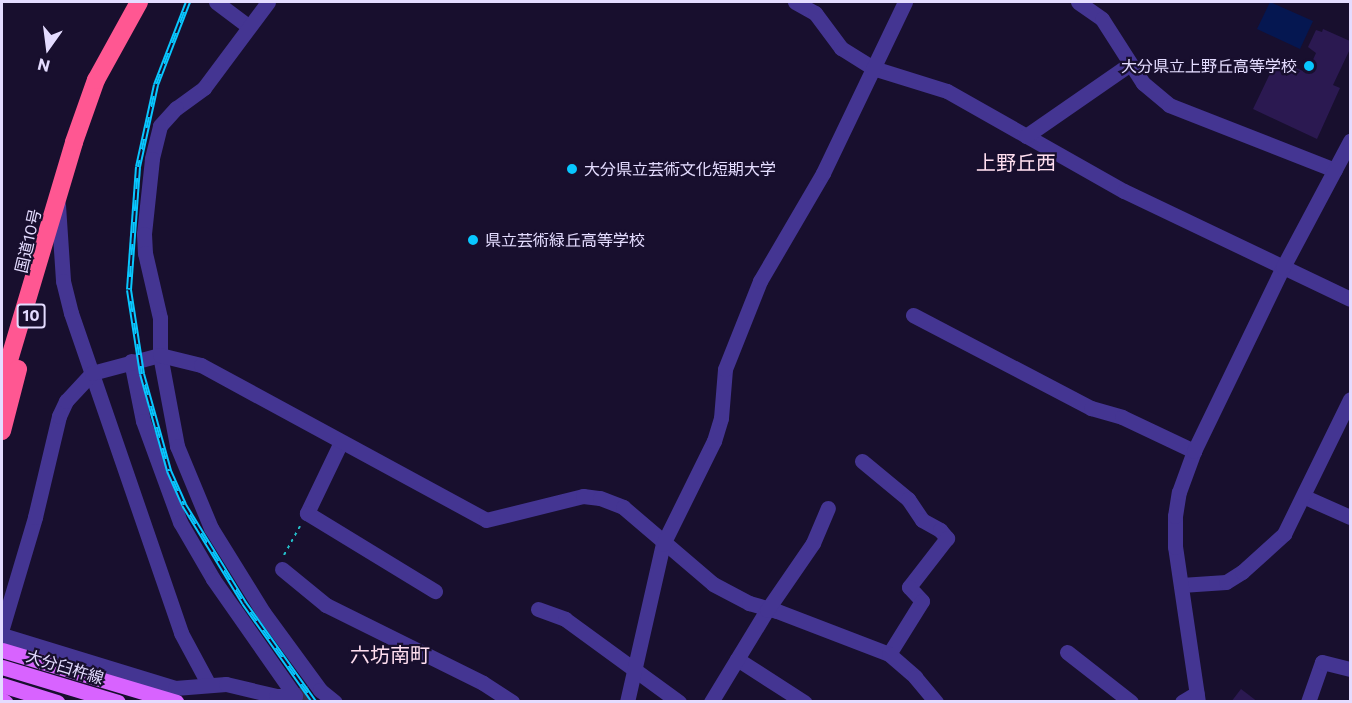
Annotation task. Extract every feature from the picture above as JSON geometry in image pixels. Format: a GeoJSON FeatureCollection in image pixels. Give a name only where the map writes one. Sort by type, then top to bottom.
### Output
{"type":"FeatureCollection","features":[{"type":"Feature","properties":{"kind":"highway","name":"国道10号"},"geometry":{"type":"LineString","coordinates":[[2,384],[74,142],[96,80],[139,2]]}},
{"type":"Feature","properties":{"kind":"highway","name":"国道10号"},"geometry":{"type":"LineString","coordinates":[[2,430],[58,200]]}},
{"type":"Feature","properties":{"kind":"main road"},"geometry":{"type":"LineString","coordinates":[[2,650],[176,702]]}},
{"type":"Feature","properties":{"kind":"main road","name":"大分臼杵線"},"geometry":{"type":"LineString","coordinates":[[2,667],[118,702]]}},
{"type":"Feature","properties":{"kind":"main road"},"geometry":{"type":"LineString","coordinates":[[2,686],[57,702]]}},
{"type":"Feature","properties":{"kind":"street"},"geometry":{"type":"LineString","coordinates":[[216,2],[248,26]]}},
{"type":"Feature","properties":{"kind":"street"},"geometry":{"type":"LineString","coordinates":[[268,2],[204,88],[168,115],[160,126],[156,139],[144,234],[160,318],[160,355],[177,446],[211,528],[263,612],[320,690],[335,702]]}},
{"type":"Feature","properties":{"kind":"street"},"geometry":{"type":"LineString","coordinates":[[795,2],[816,14],[842,48],[873,68],[947,92],[1124,191],[1350,299]]}},
{"type":"Feature","properties":{"kind":"street"},"geometry":{"type":"LineString","coordinates":[[627,702],[663,544],[714,441],[721,418],[725,369],[760,281],[823,173],[905,2]]}},
{"type":"Feature","properties":{"kind":"street"},"geometry":{"type":"LineString","coordinates":[[1082,2],[1110,29],[1130,64],[1150,91],[1169,105],[1335,170]]}},
{"type":"Feature","properties":{"kind":"street"},"geometry":{"type":"LineString","coordinates":[[1026,136],[1130,64]]}},
{"type":"Feature","properties":{"kind":"street"},"geometry":{"type":"LineString","coordinates":[[1182,702],[1198,697],[1175,548],[1175,516],[1179,492],[1194,451],[1283,267],[1350,141]]}},
{"type":"Feature","properties":{"kind":"street"},"geometry":{"type":"LineString","coordinates":[[58,200],[63,280],[92,373],[181,633],[209,685]]}},
{"type":"Feature","properties":{"kind":"street"},"geometry":{"type":"LineString","coordinates":[[913,315],[1091,408],[1122,417],[1194,451]]}},
{"type":"Feature","properties":{"kind":"street"},"geometry":{"type":"LineString","coordinates":[[2,628],[35,517],[59,416],[74,390],[92,373],[160,355],[201,365],[486,520],[583,496],[600,498],[622,507],[713,584],[766,610],[777,611],[889,654],[915,677],[936,702]]}},
{"type":"Feature","properties":{"kind":"street"},"geometry":{"type":"LineString","coordinates":[[2,635],[175,688],[226,684],[276,696],[296,696],[213,579],[180,522],[146,432],[131,361]]}},
{"type":"Feature","properties":{"kind":"street"},"geometry":{"type":"LineString","coordinates":[[1181,585],[1226,582],[1242,572],[1284,534],[1305,497],[1350,399]]}},
{"type":"Feature","properties":{"kind":"street"},"geometry":{"type":"LineString","coordinates":[[341,442],[307,513],[435,591]]}},
{"type":"Feature","properties":{"kind":"street"},"geometry":{"type":"LineString","coordinates":[[862,461],[908,499],[922,520],[940,530],[947,538],[909,587],[922,602],[889,654]]}},
{"type":"Feature","properties":{"kind":"street"},"geometry":{"type":"LineString","coordinates":[[1305,497],[1350,517]]}},
{"type":"Feature","properties":{"kind":"street"},"geometry":{"type":"LineString","coordinates":[[711,702],[766,610],[813,543],[828,508]]}},
{"type":"Feature","properties":{"kind":"street"},"geometry":{"type":"LineString","coordinates":[[282,569],[326,604],[483,683],[512,702]]}},
{"type":"Feature","properties":{"kind":"street"},"geometry":{"type":"LineString","coordinates":[[538,609],[565,619],[680,702]]}},
{"type":"Feature","properties":{"kind":"street"},"geometry":{"type":"LineString","coordinates":[[1067,652],[1131,702]]}},
{"type":"Feature","properties":{"kind":"street"},"geometry":{"type":"LineString","coordinates":[[737,659],[804,702]]}},
{"type":"Feature","properties":{"kind":"street"},"geometry":{"type":"LineString","coordinates":[[1308,702],[1322,662],[1350,669]]}},
{"type":"Feature","properties":{"kind":"path"},"geometry":{"type":"LineString","coordinates":[[282,569],[281,560],[307,513]]}},
{"type":"Feature","properties":{"kind":"shaded area"},"geometry":{"type":"Polygon","coordinates":[[[1270,2],[1313,21],[1300,49],[1257,29],[1270,2]]]}},
{"type":"Feature","properties":{"kind":"building"},"geometry":{"type":"Polygon","coordinates":[[[1323,29],[1350,41],[1350,49],[1333,85],[1340,88],[1317,139],[1253,109],[1277,59],[1307,73],[1316,53],[1308,47],[1316,30],[1322,32],[1323,29]]]}},
{"type":"Feature","properties":{"kind":"building"},"geometry":{"type":"Polygon","coordinates":[[[1241,689],[1258,702],[1231,702],[1241,689]]]}},
{"type":"Feature","properties":{"kind":"tunnel"},"geometry":{"type":"LineString","coordinates":[[295,696],[320,690]]}},
{"type":"Feature","properties":{"kind":"railway"},"geometry":{"type":"LineString","coordinates":[[188,2],[156,85],[138,167],[129,290],[142,374],[169,471],[184,505],[244,603],[314,702]]}},
{"type":"Feature","properties":{"kind":"place","name":"大分県立上野丘高等学校"},"geometry":{"type":"Point","coordinates":[1309,66]}},
{"type":"Feature","properties":{"kind":"place","name":"大分県立芸術文化短期大学"},"geometry":{"type":"Point","coordinates":[572,169]}},
{"type":"Feature","properties":{"kind":"place","name":"県立芸術緑丘高等学校"},"geometry":{"type":"Point","coordinates":[473,240]}},
{"type":"Feature","properties":{"kind":"district","name":"上野丘西"},"geometry":{"type":"Point","coordinates":[1016,162]}},
{"type":"Feature","properties":{"kind":"district","name":"六坊南町"},"geometry":{"type":"Point","coordinates":[390,654]}}]}
